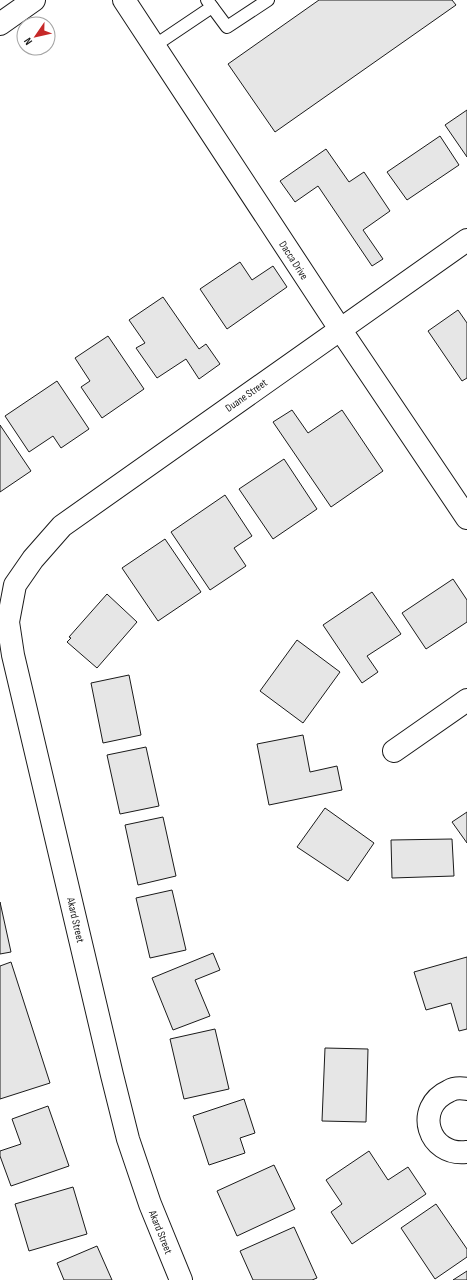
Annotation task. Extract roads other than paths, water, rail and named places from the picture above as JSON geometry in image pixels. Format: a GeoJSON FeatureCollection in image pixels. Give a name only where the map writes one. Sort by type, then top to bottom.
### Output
{"type":"FeatureCollection","features":[{"type":"Feature","properties":{"kind":"street"},"geometry":{"type":"LineString","coordinates":[[0,24],[34,0]]}},
{"type":"Feature","properties":{"kind":"street","name":"Dacca Drive"},"geometry":{"type":"LineString","coordinates":[[124,0],[340,329],[467,518]]}},
{"type":"Feature","properties":{"kind":"street","name":"Duane Street"},"geometry":{"type":"LineString","coordinates":[[33,559],[62,526],[467,240]]}},
{"type":"Feature","properties":{"kind":"street","name":"Akard Street"},"geometry":{"type":"LineString","coordinates":[[33,559],[15,585],[8,622],[13,655],[128,1139],[150,1204],[181,1280]]}},
{"type":"Feature","properties":{"kind":"street"},"geometry":{"type":"LineString","coordinates":[[394,751],[467,700]]}},
{"type":"Feature","properties":{"kind":"street"},"geometry":{"type":"LineString","coordinates":[[467,1090],[453,1089],[442,1094],[435,1101],[430,1110],[428,1120],[429,1130],[441,1147],[450,1152],[467,1152]]}},
{"type":"Feature","properties":{"kind":"lane"},"geometry":{"type":"LineString","coordinates":[[154,46],[210,3],[227,27],[268,0]]}}]}
